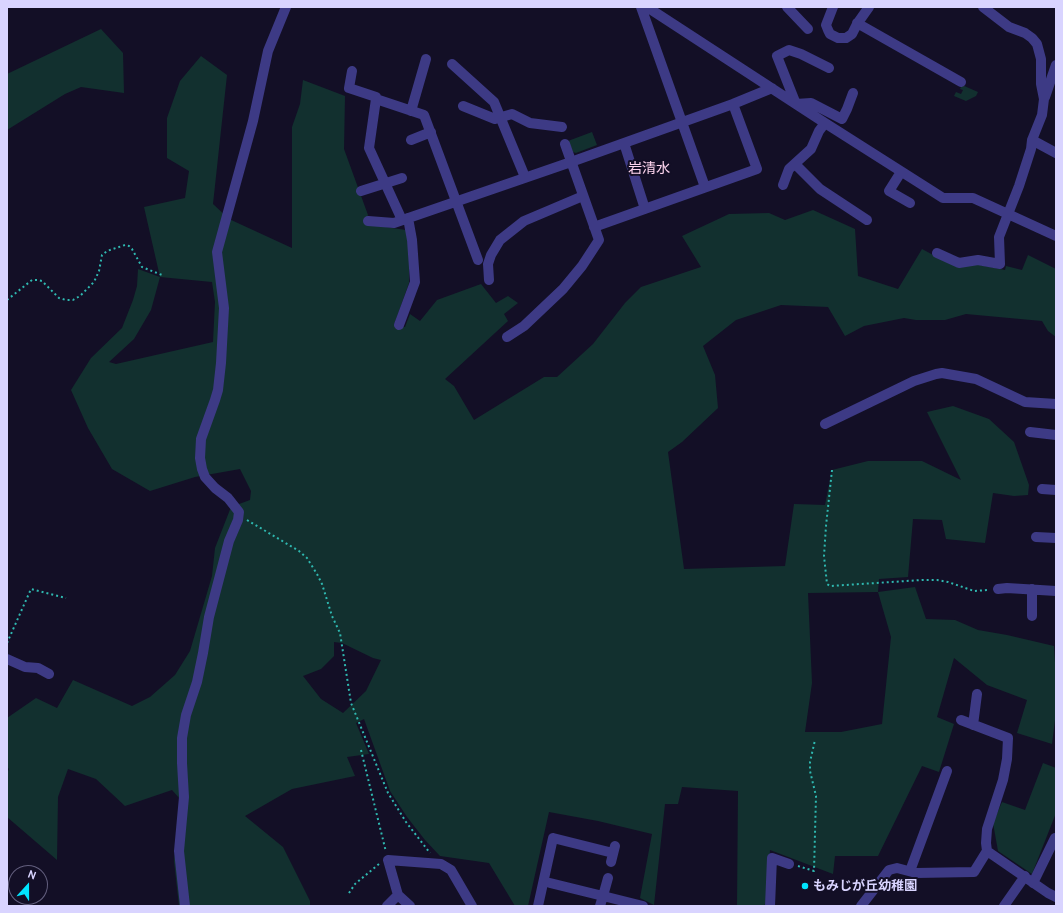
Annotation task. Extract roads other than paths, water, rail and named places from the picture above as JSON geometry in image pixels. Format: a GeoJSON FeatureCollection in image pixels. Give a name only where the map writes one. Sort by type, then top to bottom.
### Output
{"type":"FeatureCollection","features":[{"type":"Feature","properties":{"kind":"street"},"geometry":{"type":"LineString","coordinates":[[185,906],[179,851],[184,797],[182,738],[186,715],[197,682],[202,660],[209,617],[229,541],[239,515],[239,512],[228,498],[215,488],[205,477],[200,458],[201,439],[217,395],[221,363],[224,308],[217,252],[253,120],[268,51],[286,7]]}},
{"type":"Feature","properties":{"kind":"street"},"geometry":{"type":"LineString","coordinates":[[641,7],[705,187]]}},
{"type":"Feature","properties":{"kind":"street"},"geometry":{"type":"LineString","coordinates":[[647,7],[943,198],[973,198],[1056,236]]}},
{"type":"Feature","properties":{"kind":"street"},"geometry":{"type":"LineString","coordinates":[[787,7],[808,28]]}},
{"type":"Feature","properties":{"kind":"street"},"geometry":{"type":"LineString","coordinates":[[833,7],[826,25],[830,34],[838,38],[846,38],[852,34],[869,7]]}},
{"type":"Feature","properties":{"kind":"street"},"geometry":{"type":"LineString","coordinates":[[983,7],[1008,27],[1025,33],[1037,44],[1041,59],[1041,84],[1044,99]]}},
{"type":"Feature","properties":{"kind":"street"},"geometry":{"type":"LineString","coordinates":[[857,24],[960,82]]}},
{"type":"Feature","properties":{"kind":"street"},"geometry":{"type":"LineString","coordinates":[[796,104],[777,56],[789,50],[801,54],[829,68]]}},
{"type":"Feature","properties":{"kind":"street"},"geometry":{"type":"LineString","coordinates":[[411,111],[426,59]]}},
{"type":"Feature","properties":{"kind":"street"},"geometry":{"type":"LineString","coordinates":[[452,64],[494,102],[525,177]]}},
{"type":"Feature","properties":{"kind":"street"},"geometry":{"type":"LineString","coordinates":[[937,253],[959,263],[978,260],[1000,264],[999,237],[1042,115],[1044,99],[1056,65]]}},
{"type":"Feature","properties":{"kind":"street"},"geometry":{"type":"LineString","coordinates":[[352,71],[348,88],[424,115],[455,202],[478,260]]}},
{"type":"Feature","properties":{"kind":"street"},"geometry":{"type":"LineString","coordinates":[[368,221],[394,223],[571,162],[733,104],[772,88]]}},
{"type":"Feature","properties":{"kind":"street"},"geometry":{"type":"LineString","coordinates":[[796,104],[811,103],[842,119],[852,93]]}},
{"type":"Feature","properties":{"kind":"street"},"geometry":{"type":"LineString","coordinates":[[376,99],[369,148],[385,183],[405,219],[412,240],[414,282],[399,325]]}},
{"type":"Feature","properties":{"kind":"street"},"geometry":{"type":"LineString","coordinates":[[594,227],[757,169],[733,104]]}},
{"type":"Feature","properties":{"kind":"street"},"geometry":{"type":"LineString","coordinates":[[463,106],[494,119],[512,114],[530,123],[562,127]]}},
{"type":"Feature","properties":{"kind":"street"},"geometry":{"type":"LineString","coordinates":[[783,185],[789,169],[811,148],[819,131],[825,123]]}},
{"type":"Feature","properties":{"kind":"street"},"geometry":{"type":"LineString","coordinates":[[411,140],[430,132]]}},
{"type":"Feature","properties":{"kind":"street"},"geometry":{"type":"LineString","coordinates":[[1032,140],[1056,153]]}},
{"type":"Feature","properties":{"kind":"street"},"geometry":{"type":"LineString","coordinates":[[624,143],[645,209]]}},
{"type":"Feature","properties":{"kind":"street"},"geometry":{"type":"LineString","coordinates":[[507,337],[524,326],[563,289],[582,266],[599,240],[565,144]]}},
{"type":"Feature","properties":{"kind":"street"},"geometry":{"type":"LineString","coordinates":[[795,164],[820,189],[867,220]]}},
{"type":"Feature","properties":{"kind":"street"},"geometry":{"type":"LineString","coordinates":[[901,172],[889,191],[910,203]]}},
{"type":"Feature","properties":{"kind":"street"},"geometry":{"type":"LineString","coordinates":[[361,191],[402,178]]}},
{"type":"Feature","properties":{"kind":"street"},"geometry":{"type":"LineString","coordinates":[[489,280],[488,264],[491,255],[500,240],[524,220],[583,196]]}},
{"type":"Feature","properties":{"kind":"street"},"geometry":{"type":"LineString","coordinates":[[825,424],[914,381],[936,374],[976,378],[1025,402],[1056,404]]}},
{"type":"Feature","properties":{"kind":"street"},"geometry":{"type":"LineString","coordinates":[[1030,432],[1056,435]]}},
{"type":"Feature","properties":{"kind":"street"},"geometry":{"type":"LineString","coordinates":[[1042,489],[1056,490]]}},
{"type":"Feature","properties":{"kind":"street"},"geometry":{"type":"LineString","coordinates":[[1036,537],[1056,538]]}},
{"type":"Feature","properties":{"kind":"street"},"geometry":{"type":"LineString","coordinates":[[998,589],[1007,588],[1056,591]]}},
{"type":"Feature","properties":{"kind":"street"},"geometry":{"type":"LineString","coordinates":[[1032,589],[1032,616]]}},
{"type":"Feature","properties":{"kind":"street"},"geometry":{"type":"LineString","coordinates":[[7,659],[25,667],[38,668],[49,674]]}},
{"type":"Feature","properties":{"kind":"street"},"geometry":{"type":"LineString","coordinates":[[973,724],[977,694]]}},
{"type":"Feature","properties":{"kind":"street"},"geometry":{"type":"LineString","coordinates":[[861,906],[889,870],[897,868],[916,872],[974,872],[987,851],[987,828],[1003,780],[1007,759],[1008,738],[961,720]]}},
{"type":"Feature","properties":{"kind":"street"},"geometry":{"type":"LineString","coordinates":[[910,871],[947,771]]}},
{"type":"Feature","properties":{"kind":"street"},"geometry":{"type":"LineString","coordinates":[[538,906],[553,838],[613,853]]}},
{"type":"Feature","properties":{"kind":"street"},"geometry":{"type":"LineString","coordinates":[[1034,883],[1055,838]]}},
{"type":"Feature","properties":{"kind":"street"},"geometry":{"type":"LineString","coordinates":[[987,851],[1056,897]]}},
{"type":"Feature","properties":{"kind":"street"},"geometry":{"type":"LineString","coordinates":[[770,906],[772,858],[789,864]]}},
{"type":"Feature","properties":{"kind":"street"},"geometry":{"type":"LineString","coordinates":[[410,906],[398,895],[388,860],[441,864],[451,870],[472,906]]}},
{"type":"Feature","properties":{"kind":"street"},"geometry":{"type":"LineString","coordinates":[[1004,906],[1025,876]]}},
{"type":"Feature","properties":{"kind":"street"},"geometry":{"type":"LineString","coordinates":[[602,901],[608,878]]}},
{"type":"Feature","properties":{"kind":"street"},"geometry":{"type":"LineString","coordinates":[[550,883],[602,901],[644,906]]}},
{"type":"Feature","properties":{"kind":"street"},"geometry":{"type":"LineString","coordinates":[[387,906],[398,895]]}},
{"type":"Feature","properties":{"kind":"place","name":"もみじが丘幼稚園"},"geometry":{"type":"Point","coordinates":[805,886]}},
{"type":"Feature","properties":{"kind":"district","name":"岩清水"},"geometry":{"type":"Point","coordinates":[649,169]}}]}
